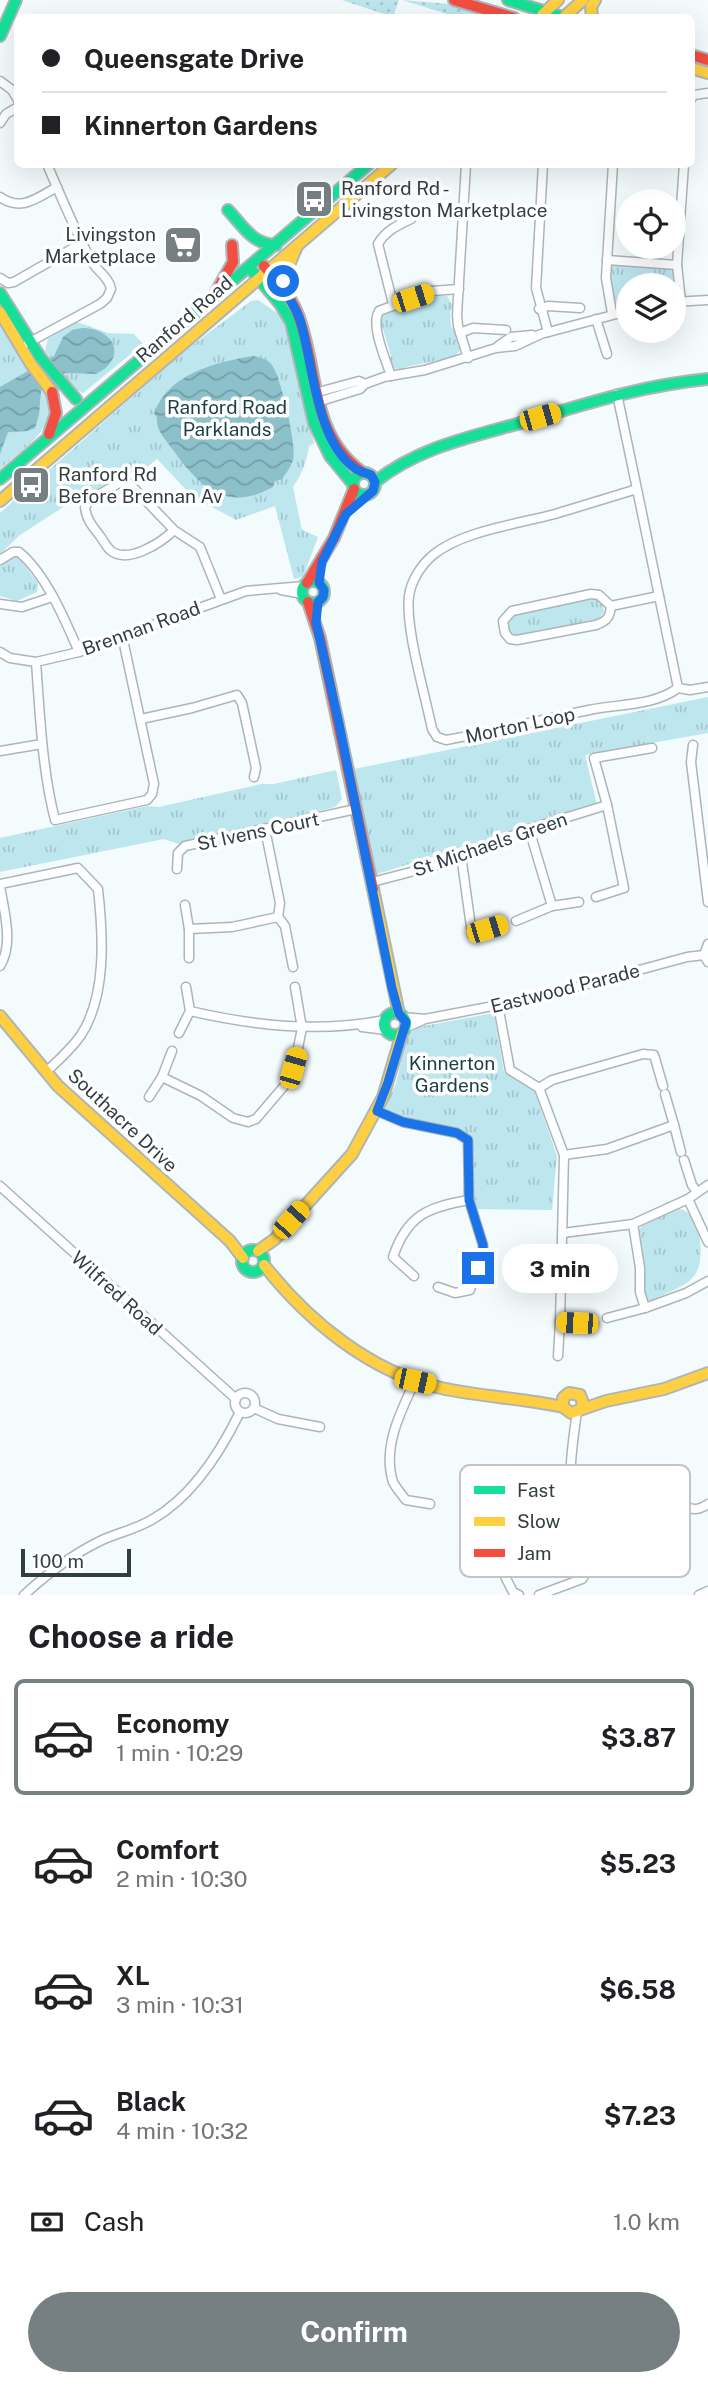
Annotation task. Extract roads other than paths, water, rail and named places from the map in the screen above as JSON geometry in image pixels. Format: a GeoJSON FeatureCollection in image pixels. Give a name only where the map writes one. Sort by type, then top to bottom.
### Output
{"type":"FeatureCollection","features":[{"type":"Feature","properties":{"kind":"street"},"geometry":{"type":"LineString","coordinates":[[0,36],[16,0]]}},
{"type":"Feature","properties":{"kind":"street"},"geometry":{"type":"LineString","coordinates":[[454,0],[496,14]]}},
{"type":"Feature","properties":{"kind":"street"},"geometry":{"type":"LineString","coordinates":[[508,0],[542,14],[558,0]]}},
{"type":"Feature","properties":{"kind":"street"},"geometry":{"type":"LineString","coordinates":[[567,14],[583,0]]}},
{"type":"Feature","properties":{"kind":"street"},"geometry":{"type":"LineString","coordinates":[[0,81],[14,93]]}},
{"type":"Feature","properties":{"kind":"street"},"geometry":{"type":"LineString","coordinates":[[0,123],[6,114],[14,109]]}},
{"type":"Feature","properties":{"kind":"street"},"geometry":{"type":"LineString","coordinates":[[26,345],[100,304],[110,294],[108,280],[93,264],[49,168]]}},
{"type":"Feature","properties":{"kind":"street"},"geometry":{"type":"LineString","coordinates":[[350,181],[355,168]]}},
{"type":"Feature","properties":{"kind":"street","name":"Ranford Road"},"geometry":{"type":"LineString","coordinates":[[77,404],[94,398],[208,304],[365,168]]}},
{"type":"Feature","properties":{"kind":"street","name":"Ranford Road"},"geometry":{"type":"LineString","coordinates":[[0,501],[387,168]]}},
{"type":"Feature","properties":{"kind":"street"},"geometry":{"type":"LineString","coordinates":[[466,168],[457,315],[468,358]]}},
{"type":"Feature","properties":{"kind":"street"},"geometry":{"type":"LineString","coordinates":[[543,168],[536,286],[544,333]]}},
{"type":"Feature","properties":{"kind":"street"},"geometry":{"type":"LineString","coordinates":[[612,313],[607,290],[607,260],[613,168]]}},
{"type":"Feature","properties":{"kind":"street"},"geometry":{"type":"LineString","coordinates":[[677,273],[684,168]]}},
{"type":"Feature","properties":{"kind":"street"},"geometry":{"type":"LineString","coordinates":[[0,197],[7,202],[23,204],[57,187]]}},
{"type":"Feature","properties":{"kind":"street"},"geometry":{"type":"LineString","coordinates":[[228,210],[251,237],[266,246],[276,245]]}},
{"type":"Feature","properties":{"kind":"street"},"geometry":{"type":"LineString","coordinates":[[393,304],[377,244],[394,227],[411,219]]}},
{"type":"Feature","properties":{"kind":"street"},"geometry":{"type":"LineString","coordinates":[[0,278],[8,283],[14,282],[82,243]]}},
{"type":"Feature","properties":{"kind":"street"},"geometry":{"type":"LineString","coordinates":[[208,304],[233,262],[232,245]]}},
{"type":"Feature","properties":{"kind":"street"},"geometry":{"type":"LineString","coordinates":[[284,289],[283,281],[297,246]]}},
{"type":"Feature","properties":{"kind":"street"},"geometry":{"type":"LineString","coordinates":[[607,260],[677,265]]}},
{"type":"Feature","properties":{"kind":"street"},"geometry":{"type":"LineString","coordinates":[[254,264],[291,322],[313,398],[331,438],[345,460],[368,476],[373,491],[347,513]]}},
{"type":"Feature","properties":{"kind":"street"},"geometry":{"type":"LineString","coordinates":[[263,275],[284,289],[293,301],[300,319],[313,398],[314,423],[330,456],[358,493],[366,495]]}},
{"type":"Feature","properties":{"kind":"street"},"geometry":{"type":"LineString","coordinates":[[391,376],[375,322],[379,311],[432,292],[458,289]]}},
{"type":"Feature","properties":{"kind":"street"},"geometry":{"type":"LineString","coordinates":[[0,293],[12,309],[26,345]]}},
{"type":"Feature","properties":{"kind":"street"},"geometry":{"type":"LineString","coordinates":[[686,301],[708,300]]}},
{"type":"Feature","properties":{"kind":"street"},"geometry":{"type":"LineString","coordinates":[[540,309],[548,306],[580,309]]}},
{"type":"Feature","properties":{"kind":"street"},"geometry":{"type":"LineString","coordinates":[[0,312],[36,360],[52,392],[58,411],[55,424],[45,440]]}},
{"type":"Feature","properties":{"kind":"street"},"geometry":{"type":"LineString","coordinates":[[313,398],[359,381],[365,384],[468,358],[496,348],[511,337],[544,333],[616,312]]}},
{"type":"Feature","properties":{"kind":"street"},"geometry":{"type":"LineString","coordinates":[[596,319],[607,354]]}},
{"type":"Feature","properties":{"kind":"street"},"geometry":{"type":"LineString","coordinates":[[460,332],[473,328],[506,330]]}},
{"type":"Feature","properties":{"kind":"street"},"geometry":{"type":"LineString","coordinates":[[36,360],[62,384],[77,404],[74,437]]}},
{"type":"Feature","properties":{"kind":"street"},"geometry":{"type":"LineString","coordinates":[[256,1259],[352,1154],[377,1111],[394,1059],[392,988],[372,882],[308,593],[347,513],[354,478],[391,468],[439,446],[617,394],[681,380],[708,379]]}},
{"type":"Feature","properties":{"kind":"street"},"geometry":{"type":"LineString","coordinates":[[617,394],[678,688],[690,690],[708,687]]}},
{"type":"Feature","properties":{"kind":"street"},"geometry":{"type":"LineString","coordinates":[[0,479],[45,440],[77,404]]}},
{"type":"Feature","properties":{"kind":"street"},"geometry":{"type":"LineString","coordinates":[[174,530],[163,541],[150,548],[123,556],[111,551],[85,516],[85,507],[91,499],[121,482],[130,484],[174,530],[200,547],[221,599]]}},
{"type":"Feature","properties":{"kind":"street","name":"Morton Loop"},"geometry":{"type":"LineString","coordinates":[[637,489],[479,533],[440,550],[421,568],[414,580],[408,606],[411,631],[432,729],[437,737],[446,740],[657,698],[678,688]]}},
{"type":"Feature","properties":{"kind":"street"},"geometry":{"type":"LineString","coordinates":[[0,560],[13,552],[19,552],[30,563],[62,613],[79,652]]}},
{"type":"Feature","properties":{"kind":"street"},"geometry":{"type":"LineString","coordinates":[[308,593],[319,583],[322,562]]}},
{"type":"Feature","properties":{"kind":"street"},"geometry":{"type":"LineString","coordinates":[[308,593],[323,597],[324,590],[319,583]]}},
{"type":"Feature","properties":{"kind":"street","name":"Brennan Road"},"geometry":{"type":"LineString","coordinates":[[0,652],[10,658],[36,662],[79,652],[246,591],[271,587],[308,593]]}},
{"type":"Feature","properties":{"kind":"street"},"geometry":{"type":"LineString","coordinates":[[591,594],[599,595],[611,606],[606,621],[596,625],[517,640],[510,639],[503,628],[503,621],[512,611],[591,594]]}},
{"type":"Feature","properties":{"kind":"street"},"geometry":{"type":"LineString","coordinates":[[611,606],[659,596]]}},
{"type":"Feature","properties":{"kind":"street"},"geometry":{"type":"LineString","coordinates":[[0,604],[22,607],[52,597]]}},
{"type":"Feature","properties":{"kind":"street"},"geometry":{"type":"LineString","coordinates":[[36,662],[43,744],[55,820],[147,800],[152,794],[154,784],[122,635]]}},
{"type":"Feature","properties":{"kind":"street","name":"Brennan Road"},"geometry":{"type":"LineString","coordinates":[[0,661],[10,658]]}},
{"type":"Feature","properties":{"kind":"street"},"geometry":{"type":"LineString","coordinates":[[141,719],[237,695],[242,703],[256,768],[254,777]]}},
{"type":"Feature","properties":{"kind":"street"},"geometry":{"type":"LineString","coordinates":[[0,751],[43,744]]}},
{"type":"Feature","properties":{"kind":"street"},"geometry":{"type":"LineString","coordinates":[[693,745],[691,762],[696,818],[708,902]]}},
{"type":"Feature","properties":{"kind":"street"},"geometry":{"type":"LineString","coordinates":[[596,897],[624,888],[594,758],[652,748]]}},
{"type":"Feature","properties":{"kind":"street","name":"St Michaels Green"},"geometry":{"type":"LineString","coordinates":[[372,882],[438,865],[529,829],[607,805]]}},
{"type":"Feature","properties":{"kind":"street","name":"St Ivens Court"},"geometry":{"type":"LineString","coordinates":[[177,869],[178,853],[185,846],[356,809]]}},
{"type":"Feature","properties":{"kind":"street"},"geometry":{"type":"LineString","coordinates":[[529,829],[552,906]]}},
{"type":"Feature","properties":{"kind":"street"},"geometry":{"type":"LineString","coordinates":[[265,830],[279,903],[278,916],[285,926],[293,967]]}},
{"type":"Feature","properties":{"kind":"street"},"geometry":{"type":"LineString","coordinates":[[461,855],[472,934],[502,925]]}},
{"type":"Feature","properties":{"kind":"street"},"geometry":{"type":"LineString","coordinates":[[0,966],[6,956],[6,923],[0,885],[78,869],[98,889],[103,955],[92,1009],[82,1034],[47,1071]]}},
{"type":"Feature","properties":{"kind":"street"},"geometry":{"type":"LineString","coordinates":[[516,921],[552,906],[579,902]]}},
{"type":"Feature","properties":{"kind":"street"},"geometry":{"type":"LineString","coordinates":[[185,905],[189,929],[189,958]]}},
{"type":"Feature","properties":{"kind":"street"},"geometry":{"type":"LineString","coordinates":[[189,929],[232,928],[278,916]]}},
{"type":"Feature","properties":{"kind":"street","name":"Eastwood Parade"},"geometry":{"type":"LineString","coordinates":[[190,1011],[232,1020],[302,1028],[395,1024],[540,998],[687,957],[706,958],[708,944]]}},
{"type":"Feature","properties":{"kind":"street"},"geometry":{"type":"LineString","coordinates":[[179,1033],[190,1011],[187,987]]}},
{"type":"Feature","properties":{"kind":"street"},"geometry":{"type":"LineString","coordinates":[[162,1077],[201,1096],[233,1118],[248,1122],[256,1119],[285,1085],[293,1068],[302,1028],[295,987]]}},
{"type":"Feature","properties":{"kind":"street"},"geometry":{"type":"LineString","coordinates":[[498,1005],[510,1070],[539,1088],[564,1155],[558,1356]]}},
{"type":"Feature","properties":{"kind":"street","name":"Southacre Drive"},"geometry":{"type":"LineString","coordinates":[[0,1016],[70,1097],[230,1241],[256,1259],[307,1313],[345,1343],[415,1381],[485,1396],[537,1400],[570,1407],[664,1389],[708,1373]]}},
{"type":"Feature","properties":{"kind":"street"},"geometry":{"type":"LineString","coordinates":[[149,1097],[162,1077],[172,1051]]}},
{"type":"Feature","properties":{"kind":"street"},"geometry":{"type":"LineString","coordinates":[[539,1088],[552,1080],[643,1054],[654,1055],[682,1156],[697,1192]]}},
{"type":"Feature","properties":{"kind":"street"},"geometry":{"type":"LineString","coordinates":[[377,1111],[403,1122],[464,1136],[469,1147],[469,1200],[483,1253],[470,1290],[456,1293],[438,1287]]}},
{"type":"Feature","properties":{"kind":"street"},"geometry":{"type":"LineString","coordinates":[[564,1155],[607,1149],[674,1125]]}},
{"type":"Feature","properties":{"kind":"street"},"geometry":{"type":"LineString","coordinates":[[563,1233],[633,1224],[688,1199],[708,1185]]}},
{"type":"Feature","properties":{"kind":"street","name":"Wilfred Road"},"geometry":{"type":"LineString","coordinates":[[0,1186],[236,1399],[240,1395],[249,1394],[255,1402],[254,1408],[278,1419],[320,1427]]}},
{"type":"Feature","properties":{"kind":"street"},"geometry":{"type":"LineString","coordinates":[[688,1199],[708,1242]]}},
{"type":"Feature","properties":{"kind":"street"},"geometry":{"type":"LineString","coordinates":[[414,1276],[393,1257],[399,1238],[423,1212],[441,1205],[469,1200]]}},
{"type":"Feature","properties":{"kind":"street"},"geometry":{"type":"LineString","coordinates":[[633,1224],[640,1268],[640,1292],[645,1308]]}},
{"type":"Feature","properties":{"kind":"street"},"geometry":{"type":"LineString","coordinates":[[607,1318],[686,1293],[708,1281]]}},
{"type":"Feature","properties":{"kind":"street"},"geometry":{"type":"LineString","coordinates":[[561,1322],[594,1323]]}},
{"type":"Feature","properties":{"kind":"street"},"geometry":{"type":"LineString","coordinates":[[415,1381],[397,1420],[390,1454],[394,1483],[406,1500],[430,1504]]}},
{"type":"Feature","properties":{"kind":"street","name":"Southacre Drive"},"geometry":{"type":"LineString","coordinates":[[570,1407],[569,1393],[606,1401]]}},
{"type":"Feature","properties":{"kind":"street"},"geometry":{"type":"LineString","coordinates":[[571,1465],[573,1440],[570,1407],[583,1402],[580,1395]]}},
{"type":"Feature","properties":{"kind":"street"},"geometry":{"type":"LineString","coordinates":[[236,1399],[236,1409],[240,1412],[246,1413],[254,1408]]}},
{"type":"Feature","properties":{"kind":"street"},"geometry":{"type":"LineString","coordinates":[[24,1595],[67,1559],[101,1540],[132,1530],[155,1518],[189,1490],[223,1447],[240,1412]]}},
{"type":"Feature","properties":{"kind":"street"},"geometry":{"type":"LineString","coordinates":[[690,1510],[701,1509],[708,1504]]}},
{"type":"Feature","properties":{"kind":"street"},"geometry":{"type":"LineString","coordinates":[[506,1577],[513,1592],[519,1595]]}},
{"type":"Feature","properties":{"kind":"street"},"geometry":{"type":"LineString","coordinates":[[539,1595],[583,1577]]}},
{"type":"Feature","properties":{"kind":"street"},"geometry":{"type":"LineString","coordinates":[[699,1595],[708,1591]]}},
{"type":"Feature","properties":{"kind":"water"},"geometry":{"type":"Polygon","coordinates":[[[93,329],[109,338],[115,352],[112,360],[96,374],[65,373],[41,391],[35,428],[8,432],[0,454],[0,387],[54,356],[63,337],[72,330],[93,329]]]}},
{"type":"Feature","properties":{"kind":"water"},"geometry":{"type":"Polygon","coordinates":[[[253,356],[268,361],[276,372],[290,427],[293,460],[282,479],[275,481],[273,487],[241,497],[228,496],[204,485],[193,475],[162,434],[154,414],[160,400],[170,389],[194,372],[253,356]]]}},
{"type":"Feature","properties":{"kind":"place","name":"Ranford Rd - Livingston Marketplace"},"geometry":{"type":"Point","coordinates":[314,199]}},
{"type":"Feature","properties":{"kind":"place","name":"Livingston Marketplace"},"geometry":{"type":"Point","coordinates":[183,245]}},
{"type":"Feature","properties":{"kind":"place","name":"Ranford Rd Before Brennan Av"},"geometry":{"type":"Point","coordinates":[31,485]}},
{"type":"Feature","properties":{"kind":"park label","name":"Ranford Road Parklands"},"geometry":{"type":"Point","coordinates":[227,418]}},
{"type":"Feature","properties":{"kind":"park label","name":"Kinnerton Gardens"},"geometry":{"type":"Point","coordinates":[452,1074]}}]}
